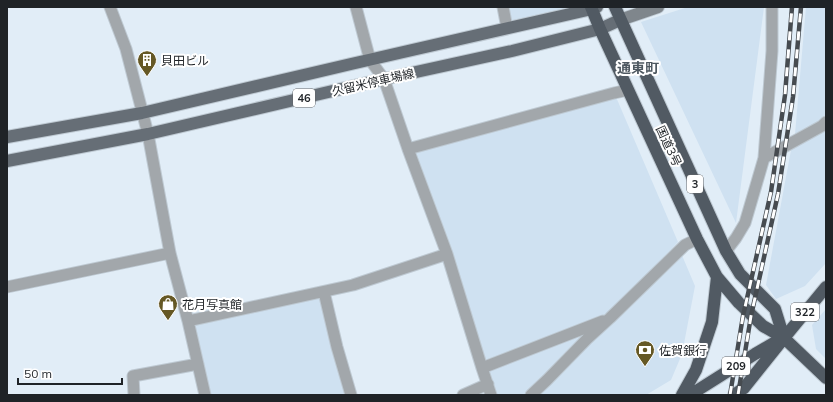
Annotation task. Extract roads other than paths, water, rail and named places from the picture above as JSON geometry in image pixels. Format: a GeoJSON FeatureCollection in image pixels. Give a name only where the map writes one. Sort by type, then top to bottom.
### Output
{"type":"FeatureCollection","features":[{"type":"Feature","properties":{"kind":"highway","name":"国道3号"},"geometry":{"type":"LineString","coordinates":[[615,7],[726,251],[740,274],[775,309],[784,338]]}},
{"type":"Feature","properties":{"kind":"highway","name":"国道3号"},"geometry":{"type":"LineString","coordinates":[[593,8],[600,29],[628,90],[697,239],[717,277],[739,303],[763,326],[784,338],[826,378]]}},
{"type":"Feature","properties":{"kind":"highway"},"geometry":{"type":"LineString","coordinates":[[682,395],[696,370],[712,322],[717,277]]}},
{"type":"Feature","properties":{"kind":"highway","name":"322"},"geometry":{"type":"LineString","coordinates":[[784,338],[826,287]]}},
{"type":"Feature","properties":{"kind":"highway","name":"209"},"geometry":{"type":"LineString","coordinates":[[741,393],[784,338]]}},
{"type":"Feature","properties":{"kind":"highway","name":"209"},"geometry":{"type":"LineString","coordinates":[[690,395],[755,354],[784,338]]}},
{"type":"Feature","properties":{"kind":"main road","name":"久留米停車場線"},"geometry":{"type":"LineString","coordinates":[[7,137],[142,113],[593,8]]}},
{"type":"Feature","properties":{"kind":"main road","name":"久留米停車場線"},"geometry":{"type":"LineString","coordinates":[[7,161],[148,134],[512,51],[600,29],[620,20]]}},
{"type":"Feature","properties":{"kind":"street"},"geometry":{"type":"LineString","coordinates":[[110,7],[126,49],[148,134],[170,253],[188,321],[205,395]]}},
{"type":"Feature","properties":{"kind":"street"},"geometry":{"type":"LineString","coordinates":[[356,7],[370,60],[384,79],[447,254],[482,368],[492,395]]}},
{"type":"Feature","properties":{"kind":"street"},"geometry":{"type":"LineString","coordinates":[[503,7],[507,28]]}},
{"type":"Feature","properties":{"kind":"street"},"geometry":{"type":"LineString","coordinates":[[620,20],[658,7]]}},
{"type":"Feature","properties":{"kind":"street"},"geometry":{"type":"LineString","coordinates":[[726,251],[736,238],[745,222],[764,158],[772,51],[772,7]]}},
{"type":"Feature","properties":{"kind":"street"},"geometry":{"type":"LineString","coordinates":[[408,148],[628,90]]}},
{"type":"Feature","properties":{"kind":"street"},"geometry":{"type":"LineString","coordinates":[[764,158],[822,126],[826,122]]}},
{"type":"Feature","properties":{"kind":"street"},"geometry":{"type":"LineString","coordinates":[[531,395],[685,245],[697,239]]}},
{"type":"Feature","properties":{"kind":"street"},"geometry":{"type":"LineString","coordinates":[[7,287],[170,253]]}},
{"type":"Feature","properties":{"kind":"street"},"geometry":{"type":"LineString","coordinates":[[188,321],[353,285],[447,254]]}},
{"type":"Feature","properties":{"kind":"street"},"geometry":{"type":"LineString","coordinates":[[324,292],[337,347],[351,395]]}},
{"type":"Feature","properties":{"kind":"street"},"geometry":{"type":"LineString","coordinates":[[482,368],[610,318]]}},
{"type":"Feature","properties":{"kind":"street"},"geometry":{"type":"LineString","coordinates":[[134,395],[133,376],[198,364]]}},
{"type":"Feature","properties":{"kind":"street"},"geometry":{"type":"LineString","coordinates":[[463,395],[488,384]]}},
{"type":"Feature","properties":{"kind":"railway"},"geometry":{"type":"LineString","coordinates":[[730,395],[743,316],[771,192],[785,95],[792,7]]}},
{"type":"Feature","properties":{"kind":"railway"},"geometry":{"type":"LineString","coordinates":[[738,395],[751,316],[778,194],[793,97],[801,7]]}},
{"type":"Feature","properties":{"kind":"place","name":"貝田ビル"},"geometry":{"type":"Point","coordinates":[147,77]}},
{"type":"Feature","properties":{"kind":"place","name":"花月写真館"},"geometry":{"type":"Point","coordinates":[168,321]}},
{"type":"Feature","properties":{"kind":"place","name":"佐賀銀行"},"geometry":{"type":"Point","coordinates":[645,367]}},
{"type":"Feature","properties":{"kind":"district","name":"通東町"},"geometry":{"type":"Point","coordinates":[638,68]}}]}
